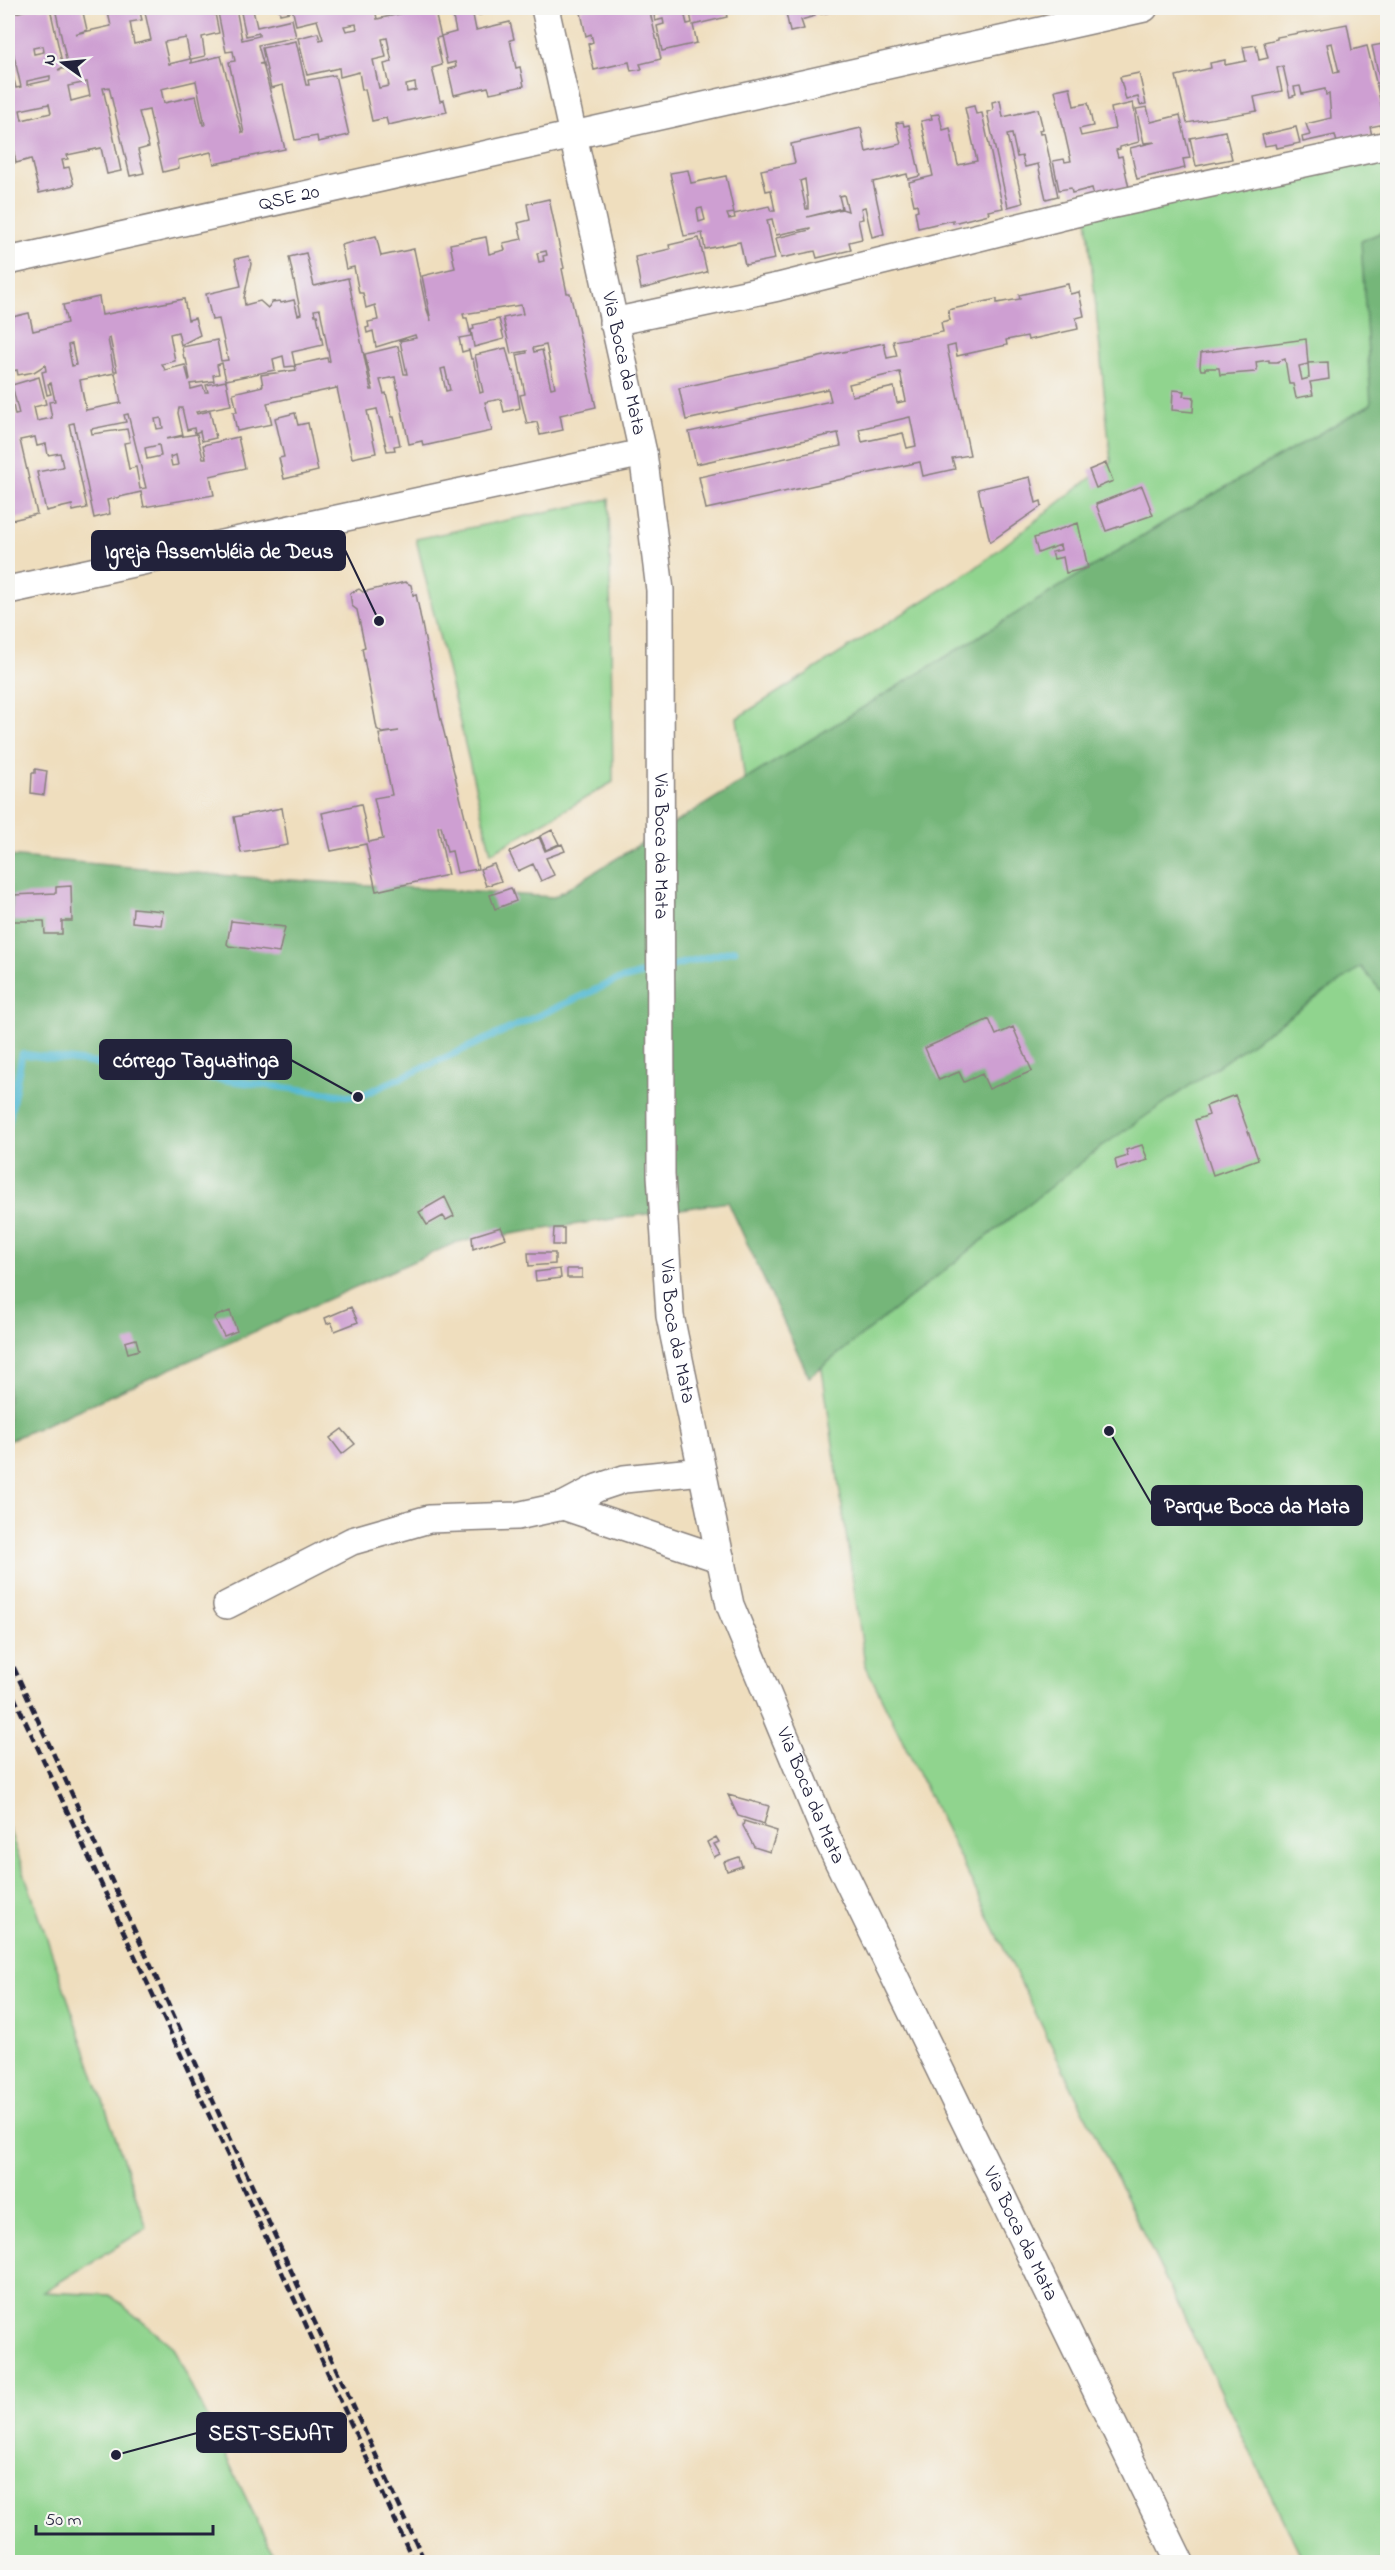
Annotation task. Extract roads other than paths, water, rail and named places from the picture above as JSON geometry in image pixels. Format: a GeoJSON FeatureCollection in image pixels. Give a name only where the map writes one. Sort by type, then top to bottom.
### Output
{"type":"FeatureCollection","features":[{"type":"Feature","properties":{"kind":"street","name":"Via Boca da Mata"},"geometry":{"type":"LineString","coordinates":[[545,8],[643,453],[660,590],[661,1175],[670,1316],[730,1605],[828,1839],[1180,2562]]}},
{"type":"Feature","properties":{"kind":"street","name":"QSE 20"},"geometry":{"type":"LineString","coordinates":[[8,261],[1144,8]]}},
{"type":"Feature","properties":{"kind":"street"},"geometry":{"type":"LineString","coordinates":[[613,322],[778,287],[1100,207],[1388,145]]}},
{"type":"Feature","properties":{"kind":"street"},"geometry":{"type":"LineString","coordinates":[[8,590],[643,453]]}},
{"type":"Feature","properties":{"kind":"street"},"geometry":{"type":"LineString","coordinates":[[227,1605],[352,1541],[429,1519],[517,1516],[563,1506],[597,1488],[624,1479],[702,1471]]}},
{"type":"Feature","properties":{"kind":"street"},"geometry":{"type":"LineString","coordinates":[[563,1506],[721,1559]]}},
{"type":"Feature","properties":{"kind":"waterway"},"geometry":{"type":"LineString","coordinates":[[668,967],[735,950]]}},
{"type":"Feature","properties":{"kind":"waterway"},"geometry":{"type":"LineString","coordinates":[[8,1126],[22,1054],[358,1097],[615,981],[654,971]]}},
{"type":"Feature","properties":{"kind":"railway"},"geometry":{"type":"LineString","coordinates":[[8,1655],[425,2562]]}},
{"type":"Feature","properties":{"kind":"railway"},"geometry":{"type":"LineString","coordinates":[[8,1684],[270,2246],[414,2562]]}},
{"type":"Feature","properties":{"kind":"place","name":"Igreja Assembléia de Deus"},"geometry":{"type":"Point","coordinates":[379,621]}},
{"type":"Feature","properties":{"kind":"place","name":"córrego Taguatinga"},"geometry":{"type":"Point","coordinates":[358,1097]}},
{"type":"Feature","properties":{"kind":"place","name":"Parque Boca da Mata"},"geometry":{"type":"Point","coordinates":[1109,1431]}},
{"type":"Feature","properties":{"kind":"place","name":"SEST-SENAT"},"geometry":{"type":"Point","coordinates":[116,2455]}}]}
